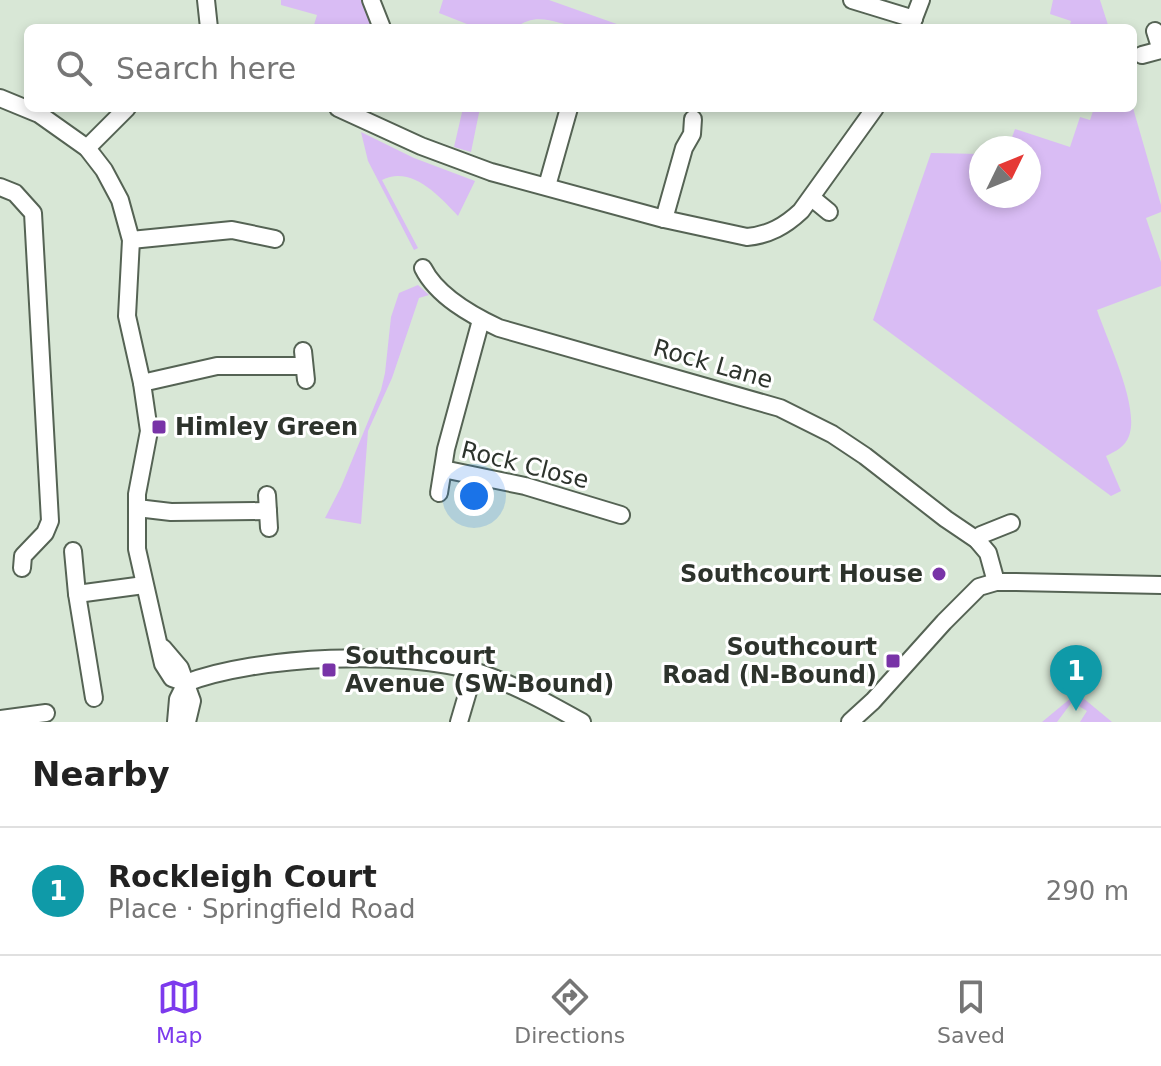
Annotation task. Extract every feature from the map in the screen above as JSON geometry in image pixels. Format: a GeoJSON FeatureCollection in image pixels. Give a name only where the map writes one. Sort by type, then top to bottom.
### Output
{"type":"FeatureCollection","features":[{"type":"Feature","properties":{"kind":"street"},"geometry":{"type":"LineString","coordinates":[[206,0],[209,24]]}},
{"type":"Feature","properties":{"kind":"street"},"geometry":{"type":"LineString","coordinates":[[371,0],[380,24]]}},
{"type":"Feature","properties":{"kind":"street"},"geometry":{"type":"LineString","coordinates":[[852,0],[912,23],[921,0]]}},
{"type":"Feature","properties":{"kind":"street"},"geometry":{"type":"LineString","coordinates":[[1142,55],[1161,50],[1155,31]]}},
{"type":"Feature","properties":{"kind":"street"},"geometry":{"type":"LineString","coordinates":[[0,98],[24,108]]}},
{"type":"Feature","properties":{"kind":"street"},"geometry":{"type":"LineString","coordinates":[[34,112],[87,148],[104,170],[120,200],[131,240],[127,316],[149,431],[137,508],[137,549],[159,644],[180,668],[192,701],[187,722]]}},
{"type":"Feature","properties":{"kind":"street"},"geometry":{"type":"LineString","coordinates":[[87,148],[123,112]]}},
{"type":"Feature","properties":{"kind":"street"},"geometry":{"type":"LineString","coordinates":[[547,186],[568,112]]}},
{"type":"Feature","properties":{"kind":"street"},"geometry":{"type":"LineString","coordinates":[[372,115],[421,146],[474,166],[726,235],[761,236],[787,224],[812,198],[872,112]]}},
{"type":"Feature","properties":{"kind":"street"},"geometry":{"type":"LineString","coordinates":[[664,219],[684,148],[692,134],[693,119]]}},
{"type":"Feature","properties":{"kind":"street"},"geometry":{"type":"LineString","coordinates":[[0,187],[15,193],[33,213],[50,521],[45,533],[23,556],[22,568]]}},
{"type":"Feature","properties":{"kind":"street"},"geometry":{"type":"LineString","coordinates":[[812,198],[829,212]]}},
{"type":"Feature","properties":{"kind":"street"},"geometry":{"type":"LineString","coordinates":[[131,240],[215,230],[269,234]]}},
{"type":"Feature","properties":{"kind":"street","name":"Rock Lane"},"geometry":{"type":"LineString","coordinates":[[423,268],[432,282],[481,320],[531,338],[780,408],[832,434],[977,540],[988,553],[996,582]]}},
{"type":"Feature","properties":{"kind":"street","name":"Rock Close"},"geometry":{"type":"LineString","coordinates":[[439,493],[481,320]]}},
{"type":"Feature","properties":{"kind":"street"},"geometry":{"type":"LineString","coordinates":[[142,383],[217,366],[304,366]]}},
{"type":"Feature","properties":{"kind":"street","name":"Rock Close"},"geometry":{"type":"LineString","coordinates":[[443,469],[525,486],[592,514],[621,515]]}},
{"type":"Feature","properties":{"kind":"street"},"geometry":{"type":"LineString","coordinates":[[31,491],[48,489]]}},
{"type":"Feature","properties":{"kind":"street"},"geometry":{"type":"LineString","coordinates":[[137,508],[171,512],[267,503],[269,528]]}},
{"type":"Feature","properties":{"kind":"street"},"geometry":{"type":"LineString","coordinates":[[977,540],[981,535],[1011,523]]}},
{"type":"Feature","properties":{"kind":"street"},"geometry":{"type":"LineString","coordinates":[[73,551],[94,698]]}},
{"type":"Feature","properties":{"kind":"street"},"geometry":{"type":"LineString","coordinates":[[850,722],[979,587],[996,582],[1161,585]]}},
{"type":"Feature","properties":{"kind":"street"},"geometry":{"type":"LineString","coordinates":[[77,594],[144,585]]}},
{"type":"Feature","properties":{"kind":"street"},"geometry":{"type":"LineString","coordinates":[[176,722],[178,699],[186,683],[223,671],[324,659],[405,660],[474,671],[536,696],[582,722]]}},
{"type":"Feature","properties":{"kind":"street"},"geometry":{"type":"LineString","coordinates":[[459,722],[474,671]]}},
{"type":"Feature","properties":{"kind":"street"},"geometry":{"type":"LineString","coordinates":[[11,719],[46,713]]}},
{"type":"Feature","properties":{"kind":"shaded area"},"geometry":{"type":"Polygon","coordinates":[[[281,0],[361,0],[371,24],[314,24],[317,15],[281,5],[281,0]]]}},
{"type":"Feature","properties":{"kind":"shaded area"},"geometry":{"type":"Polygon","coordinates":[[[443,0],[549,0],[617,24],[565,24],[540,19],[522,24],[467,24],[439,13],[443,0]]]}},
{"type":"Feature","properties":{"kind":"shaded area"},"geometry":{"type":"Polygon","coordinates":[[[1053,0],[1100,0],[1108,24],[1070,24],[1071,21],[1050,14],[1053,0]]]}},
{"type":"Feature","properties":{"kind":"shaded area"},"geometry":{"type":"Polygon","coordinates":[[[462,112],[479,112],[471,152],[454,147],[462,112]]]}},
{"type":"Feature","properties":{"kind":"shaded area"},"geometry":{"type":"Polygon","coordinates":[[[1093,112],[1134,112],[1161,205],[1161,212],[1146,218],[1161,262],[1161,286],[1097,310],[1130,408],[1129,436],[1117,450],[1106,456],[1121,491],[1111,496],[873,320],[931,153],[969,154],[969,208],[1041,208],[1041,138],[1070,147],[1080,117],[1090,120],[1093,112]]]}},
{"type":"Feature","properties":{"kind":"shaded area"},"geometry":{"type":"Polygon","coordinates":[[[1015,129],[1036,136],[1012,136],[1015,129]]]}},
{"type":"Feature","properties":{"kind":"shaded area"},"geometry":{"type":"Polygon","coordinates":[[[361,132],[414,158],[475,181],[458,216],[434,192],[414,180],[393,176],[382,180],[418,248],[414,250],[368,161],[361,132]]]}},
{"type":"Feature","properties":{"kind":"shaded area"},"geometry":{"type":"Polygon","coordinates":[[[418,285],[429,295],[419,298],[392,378],[368,431],[361,524],[325,518],[381,390],[391,317],[399,293],[418,285]]]}},
{"type":"Feature","properties":{"kind":"shaded area"},"geometry":{"type":"Polygon","coordinates":[[[1077,693],[1112,722],[1080,722],[1087,711],[1072,702],[1057,722],[1042,722],[1077,693]]]}},
{"type":"Feature","properties":{"kind":"place","name":"Himley Green"},"geometry":{"type":"Point","coordinates":[159,427]}},
{"type":"Feature","properties":{"kind":"place","name":"Southcourt House"},"geometry":{"type":"Point","coordinates":[939,574]}},
{"type":"Feature","properties":{"kind":"place","name":"Southcourt Road (N-Bound)"},"geometry":{"type":"Point","coordinates":[893,661]}},
{"type":"Feature","properties":{"kind":"place","name":"Southcourt Avenue (SW-Bound)"},"geometry":{"type":"Point","coordinates":[329,670]}},
{"type":"Feature","properties":{"kind":"place","name":"Rockleigh Court"},"geometry":{"type":"Point","coordinates":[1076,711]}}]}
